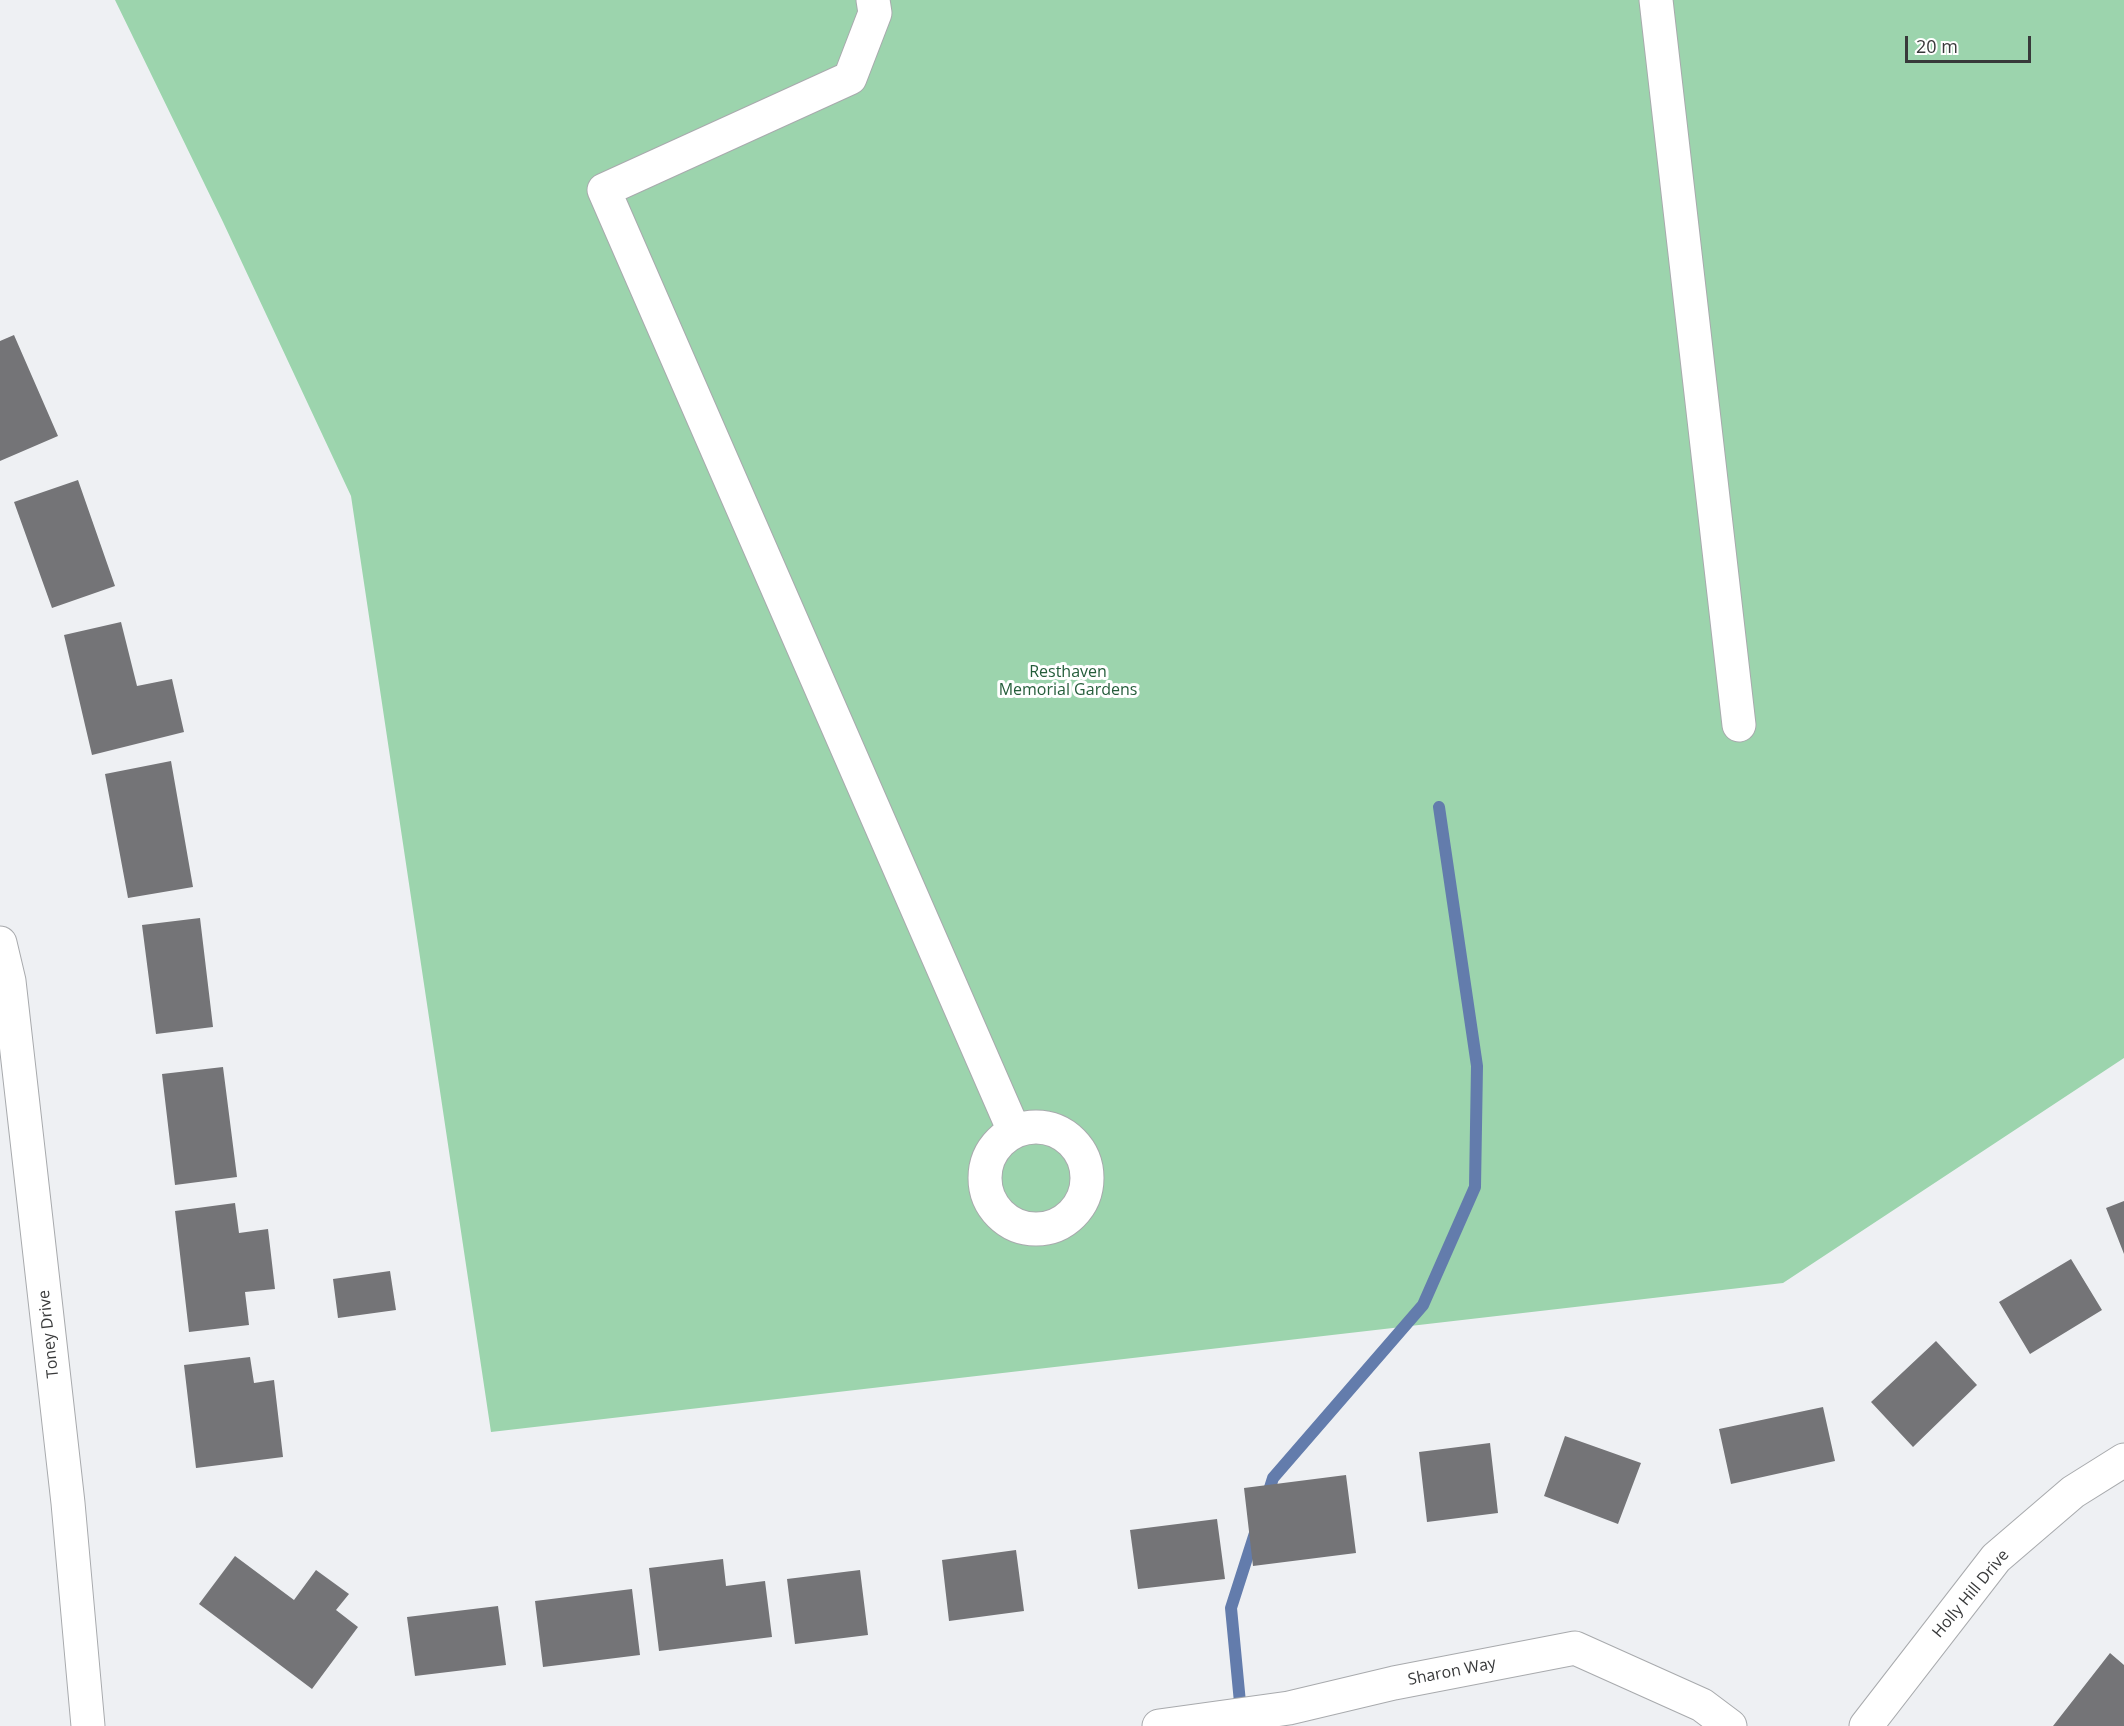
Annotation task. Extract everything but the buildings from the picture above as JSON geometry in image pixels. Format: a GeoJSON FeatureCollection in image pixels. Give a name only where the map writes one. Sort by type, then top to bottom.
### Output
{"type":"FeatureCollection","features":[{"type":"Feature","properties":{"kind":"street"},"geometry":{"type":"LineString","coordinates":[[873,0],[875,13],[850,78],[604,190],[1014,1131]]}},
{"type":"Feature","properties":{"kind":"street"},"geometry":{"type":"LineString","coordinates":[[1656,0],[1739,725]]}},
{"type":"Feature","properties":{"kind":"street","name":"Toney Drive"},"geometry":{"type":"LineString","coordinates":[[0,943],[9,981],[69,1503],[88,1726]]}},
{"type":"Feature","properties":{"kind":"street","name":"Holly Hill Drive"},"geometry":{"type":"LineString","coordinates":[[1866,1726],[1996,1558],[2073,1492],[2124,1460]]}},
{"type":"Feature","properties":{"kind":"street","name":"Sharon Way"},"geometry":{"type":"LineString","coordinates":[[1159,1726],[1289,1708],[1394,1683],[1575,1648],[1702,1705],[1730,1726]]}},
{"type":"Feature","properties":{"kind":"green space","name":"Resthaven Memorial Gardens"},"geometry":{"type":"Polygon","coordinates":[[[115,0],[2124,0],[2124,1058],[1783,1283],[491,1432],[351,496],[223,222],[115,0]]]}},
{"type":"Feature","properties":{"kind":"waterway"},"geometry":{"type":"LineString","coordinates":[[1266,1500],[1273,1478],[1423,1305],[1475,1187],[1477,1066],[1439,807]]}},
{"type":"Feature","properties":{"kind":"waterway"},"geometry":{"type":"LineString","coordinates":[[1241,1713],[1231,1608],[1255,1533]]}}]}
